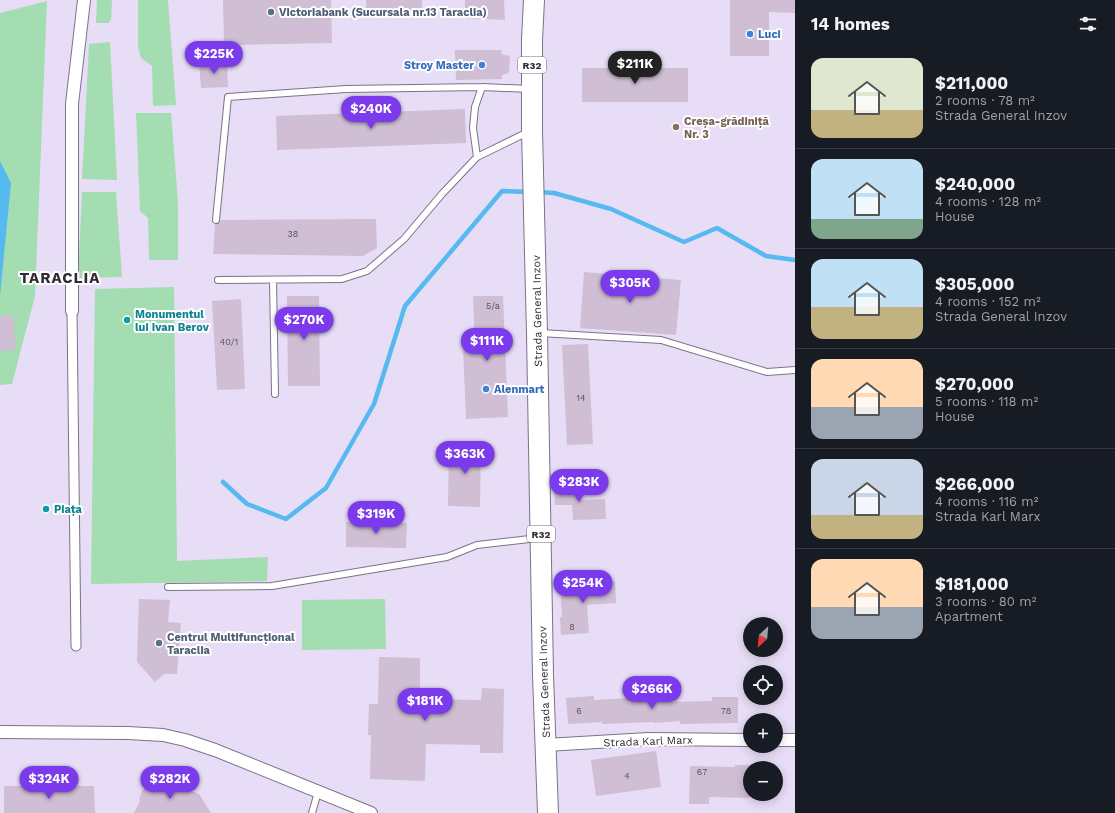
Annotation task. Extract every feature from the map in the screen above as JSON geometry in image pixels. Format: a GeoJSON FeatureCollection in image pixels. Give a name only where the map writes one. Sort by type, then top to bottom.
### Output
{"type":"FeatureCollection","features":[{"type":"Feature","properties":{"kind":"main road","name":"Strada General Inzov"},"geometry":{"type":"LineString","coordinates":[[534,0],[532,131],[548,813]]}},
{"type":"Feature","properties":{"kind":"street"},"geometry":{"type":"LineString","coordinates":[[76,646],[72,311],[72,104],[84,0]]}},
{"type":"Feature","properties":{"kind":"street"},"geometry":{"type":"LineString","coordinates":[[1,732],[128,733],[162,735],[186,740],[215,750],[371,813]]}},
{"type":"Feature","properties":{"kind":"street","name":"Strada Karl Marx"},"geometry":{"type":"LineString","coordinates":[[546,745],[648,739],[743,740]]}},
{"type":"Feature","properties":{"kind":"street"},"geometry":{"type":"LineString","coordinates":[[783,740],[795,740]]}},
{"type":"Feature","properties":{"kind":"lane"},"geometry":{"type":"LineString","coordinates":[[477,157],[473,128],[475,107],[482,87]]}},
{"type":"Feature","properties":{"kind":"lane"},"geometry":{"type":"LineString","coordinates":[[216,220],[228,97],[346,89],[482,87],[532,89]]}},
{"type":"Feature","properties":{"kind":"lane"},"geometry":{"type":"LineString","coordinates":[[218,280],[342,279],[367,272],[404,239],[442,194],[477,157],[532,131]]}},
{"type":"Feature","properties":{"kind":"lane"},"geometry":{"type":"LineString","coordinates":[[273,280],[275,394]]}},
{"type":"Feature","properties":{"kind":"lane"},"geometry":{"type":"LineString","coordinates":[[537,333],[661,340],[767,372],[795,370]]}},
{"type":"Feature","properties":{"kind":"lane"},"geometry":{"type":"LineString","coordinates":[[168,587],[272,586],[448,557],[478,545],[541,538]]}},
{"type":"Feature","properties":{"kind":"lane"},"geometry":{"type":"LineString","coordinates":[[312,813],[318,792]]}},
{"type":"Feature","properties":{"kind":"green space"},"geometry":{"type":"Polygon","coordinates":[[[97,0],[112,0],[111,19],[109,23],[96,23],[97,0]]]}},
{"type":"Feature","properties":{"kind":"green space"},"geometry":{"type":"Polygon","coordinates":[[[138,0],[168,0],[176,105],[153,106],[152,66],[141,58],[138,47],[138,0]]]}},
{"type":"Feature","properties":{"kind":"green space"},"geometry":{"type":"Polygon","coordinates":[[[47,1],[35,296],[12,384],[0,385],[0,13],[47,1]]]}},
{"type":"Feature","properties":{"kind":"green space"},"geometry":{"type":"Polygon","coordinates":[[[110,42],[117,180],[82,179],[89,44],[110,42]]]}},
{"type":"Feature","properties":{"kind":"green space"},"geometry":{"type":"Polygon","coordinates":[[[136,113],[171,113],[178,202],[178,260],[149,260],[148,218],[140,211],[136,113]]]}},
{"type":"Feature","properties":{"kind":"green space"},"geometry":{"type":"Polygon","coordinates":[[[82,192],[116,192],[122,277],[78,278],[82,192]]]}},
{"type":"Feature","properties":{"kind":"green space"},"geometry":{"type":"Polygon","coordinates":[[[174,287],[177,561],[268,557],[267,581],[91,584],[95,289],[174,287]]]}},
{"type":"Feature","properties":{"kind":"green space"},"geometry":{"type":"Polygon","coordinates":[[[385,599],[386,649],[302,650],[302,600],[385,599]]]}},
{"type":"Feature","properties":{"kind":"water"},"geometry":{"type":"Polygon","coordinates":[[[0,161],[11,183],[0,296],[0,161]]]}},
{"type":"Feature","properties":{"kind":"building"},"geometry":{"type":"Polygon","coordinates":[[[223,0],[331,0],[332,43],[224,45],[223,0]]]}},
{"type":"Feature","properties":{"kind":"building"},"geometry":{"type":"Polygon","coordinates":[[[366,0],[422,0],[422,11],[366,13],[366,0]]]}},
{"type":"Feature","properties":{"kind":"building"},"geometry":{"type":"Polygon","coordinates":[[[465,0],[504,0],[505,20],[465,18],[465,0]]]}},
{"type":"Feature","properties":{"kind":"building","name":"Luci"},"geometry":{"type":"Polygon","coordinates":[[[730,0],[795,0],[795,13],[769,12],[769,56],[730,56],[730,0]]]}},
{"type":"Feature","properties":{"kind":"building","name":"Stroy Master"},"geometry":{"type":"Polygon","coordinates":[[[455,50],[502,50],[501,54],[510,56],[509,73],[502,75],[502,79],[456,80],[455,50]]]}},
{"type":"Feature","properties":{"kind":"building"},"geometry":{"type":"Polygon","coordinates":[[[227,61],[228,87],[201,88],[199,63],[227,61]]]}},
{"type":"Feature","properties":{"kind":"building"},"geometry":{"type":"Polygon","coordinates":[[[582,68],[688,68],[688,102],[582,102],[582,68]]]}},
{"type":"Feature","properties":{"kind":"building"},"geometry":{"type":"Polygon","coordinates":[[[465,109],[466,143],[277,150],[276,116],[465,109]]]}},
{"type":"Feature","properties":{"kind":"building"},"geometry":{"type":"Polygon","coordinates":[[[376,219],[377,248],[363,256],[213,254],[215,224],[219,223],[221,220],[376,219]]]}},
{"type":"Feature","properties":{"kind":"building"},"geometry":{"type":"Polygon","coordinates":[[[584,272],[681,280],[676,335],[580,328],[584,272]]]}},
{"type":"Feature","properties":{"kind":"building"},"geometry":{"type":"Polygon","coordinates":[[[287,296],[319,296],[320,386],[288,386],[287,296]]]}},
{"type":"Feature","properties":{"kind":"building","name":"Alenmart"},"geometry":{"type":"Polygon","coordinates":[[[473,296],[503,296],[508,417],[466,419],[463,347],[475,347],[473,296]]]}},
{"type":"Feature","properties":{"kind":"building"},"geometry":{"type":"Polygon","coordinates":[[[241,299],[245,389],[217,390],[212,301],[241,299]]]}},
{"type":"Feature","properties":{"kind":"building"},"geometry":{"type":"Polygon","coordinates":[[[13,315],[16,350],[0,351],[0,316],[13,315]]]}},
{"type":"Feature","properties":{"kind":"building"},"geometry":{"type":"Polygon","coordinates":[[[588,344],[593,444],[567,445],[562,345],[588,344]]]}},
{"type":"Feature","properties":{"kind":"building"},"geometry":{"type":"Polygon","coordinates":[[[449,444],[481,444],[480,507],[448,506],[449,444]]]}},
{"type":"Feature","properties":{"kind":"building"},"geometry":{"type":"Polygon","coordinates":[[[554,484],[578,484],[578,500],[605,499],[606,519],[573,520],[572,505],[555,505],[554,484]]]}},
{"type":"Feature","properties":{"kind":"building"},"geometry":{"type":"Polygon","coordinates":[[[346,522],[407,523],[406,548],[346,547],[346,522]]]}},
{"type":"Feature","properties":{"kind":"building"},"geometry":{"type":"Polygon","coordinates":[[[615,581],[616,603],[587,605],[589,633],[561,635],[560,617],[562,617],[560,585],[615,581]]]}},
{"type":"Feature","properties":{"kind":"building","name":"Centrul Multifuncțional Taraclia"},"geometry":{"type":"Polygon","coordinates":[[[139,599],[170,600],[168,622],[181,623],[177,674],[164,674],[155,682],[137,662],[139,599]]]}},
{"type":"Feature","properties":{"kind":"building"},"geometry":{"type":"Polygon","coordinates":[[[379,657],[420,658],[420,699],[481,700],[482,688],[504,689],[503,753],[480,753],[480,745],[426,744],[425,781],[370,779],[371,735],[368,735],[369,704],[378,704],[379,657]]]}},
{"type":"Feature","properties":{"kind":"building"},"geometry":{"type":"Polygon","coordinates":[[[666,682],[668,702],[712,701],[712,697],[738,697],[738,723],[680,724],[680,721],[654,723],[602,724],[602,722],[568,724],[566,698],[594,696],[594,700],[652,697],[651,683],[666,682]]]}},
{"type":"Feature","properties":{"kind":"building"},"geometry":{"type":"Polygon","coordinates":[[[656,751],[661,787],[596,796],[591,760],[656,751]]]}},
{"type":"Feature","properties":{"kind":"building"},"geometry":{"type":"Polygon","coordinates":[[[735,765],[743,765],[743,798],[709,797],[709,804],[689,804],[690,766],[735,767],[735,765]]]}},
{"type":"Feature","properties":{"kind":"building"},"geometry":{"type":"Polygon","coordinates":[[[167,782],[199,794],[211,813],[134,813],[140,801],[142,791],[150,783],[155,786],[167,782]]]}},
{"type":"Feature","properties":{"kind":"building"},"geometry":{"type":"Polygon","coordinates":[[[4,786],[94,786],[95,813],[4,813],[4,786]]]}},
{"type":"Feature","properties":{"kind":"waterway"},"geometry":{"type":"LineString","coordinates":[[223,482],[247,504],[286,519],[326,488],[374,404],[405,306],[502,191],[529,192]]}},
{"type":"Feature","properties":{"kind":"waterway"},"geometry":{"type":"LineString","coordinates":[[538,192],[554,193],[611,209],[684,242],[717,228],[766,256],[795,260]]}},
{"type":"Feature","properties":{"kind":"place","name":"Victoriabank (Sucursala nr.13 Taraclia)"},"geometry":{"type":"Point","coordinates":[271,12]}},
{"type":"Feature","properties":{"kind":"place","name":"Luci"},"geometry":{"type":"Point","coordinates":[750,34]}},
{"type":"Feature","properties":{"kind":"place","name":"Stroy Master"},"geometry":{"type":"Point","coordinates":[482,65]}},
{"type":"Feature","properties":{"kind":"place","name":"Creșa-grădiniță Nr. 3"},"geometry":{"type":"Point","coordinates":[676,127]}},
{"type":"Feature","properties":{"kind":"place","name":"Monumentul lui Ivan Berov"},"geometry":{"type":"Point","coordinates":[127,320]}},
{"type":"Feature","properties":{"kind":"place","name":"Alenmart"},"geometry":{"type":"Point","coordinates":[486,389]}},
{"type":"Feature","properties":{"kind":"place","name":"Piața"},"geometry":{"type":"Point","coordinates":[46,509]}},
{"type":"Feature","properties":{"kind":"place","name":"Centrul Multifuncțional Taraclia"},"geometry":{"type":"Point","coordinates":[159,643]}},
{"type":"Feature","properties":{"kind":"district","name":"TARACLIA"},"geometry":{"type":"Point","coordinates":[60,278]}}]}
